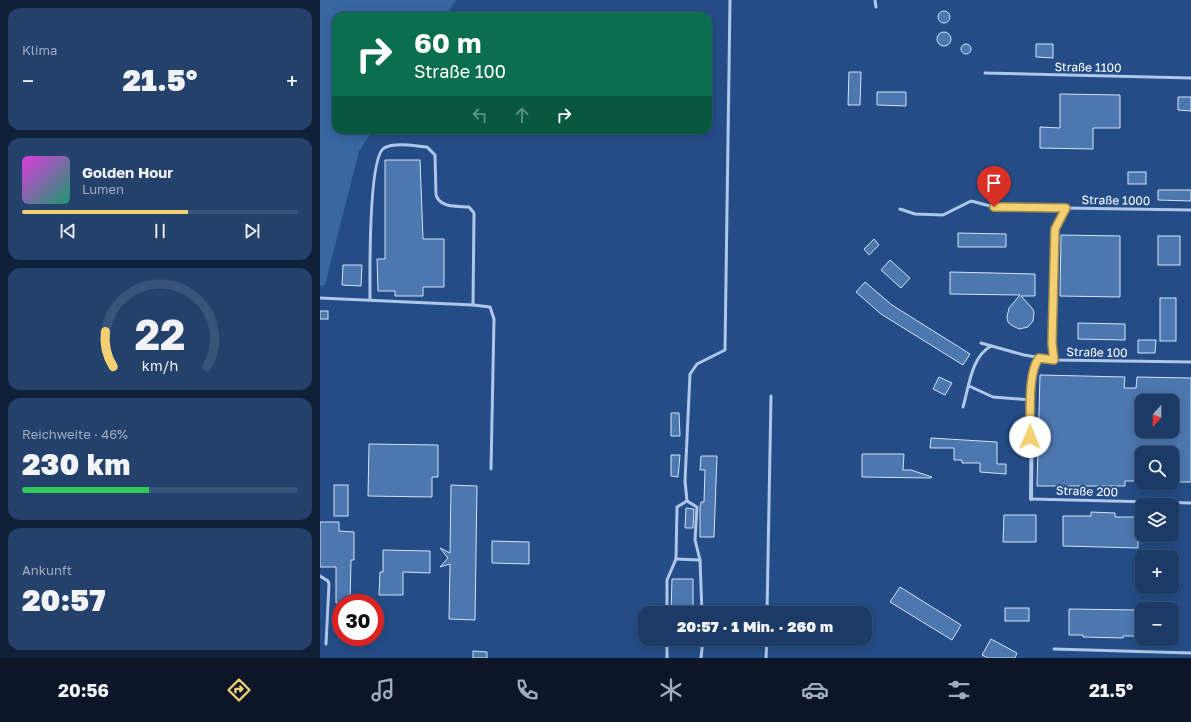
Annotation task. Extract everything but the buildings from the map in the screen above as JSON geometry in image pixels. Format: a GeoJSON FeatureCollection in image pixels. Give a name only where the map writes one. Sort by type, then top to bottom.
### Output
{"type":"FeatureCollection","features":[{"type":"Feature","properties":{"kind":"street"},"geometry":{"type":"LineString","coordinates":[[1054,360],[1052,343],[1055,229],[1066,208]]}},
{"type":"Feature","properties":{"kind":"street"},"geometry":{"type":"LineString","coordinates":[[1031,499],[1032,375],[1035,362],[1039,358]]}},
{"type":"Feature","properties":{"kind":"lane"},"geometry":{"type":"LineString","coordinates":[[687,501],[685,481],[690,374],[697,364],[725,350],[730,0]]}},
{"type":"Feature","properties":{"kind":"lane"},"geometry":{"type":"LineString","coordinates":[[875,0],[876,7]]}},
{"type":"Feature","properties":{"kind":"lane","name":"Straße 1100"},"geometry":{"type":"LineString","coordinates":[[985,73],[1191,78]]}},
{"type":"Feature","properties":{"kind":"lane"},"geometry":{"type":"LineString","coordinates":[[370,299],[372,195],[378,156],[383,148],[391,146],[410,146],[427,147],[435,155],[436,195],[438,201],[441,204],[469,206],[474,213],[473,305]]}},
{"type":"Feature","properties":{"kind":"lane","name":"Straße 1000"},"geometry":{"type":"LineString","coordinates":[[900,209],[915,214],[943,215],[971,201],[994,207],[1191,210]]}},
{"type":"Feature","properties":{"kind":"lane"},"geometry":{"type":"LineString","coordinates":[[320,298],[370,299],[490,307],[494,319],[490,470]]}},
{"type":"Feature","properties":{"kind":"lane","name":"Straße 100"},"geometry":{"type":"LineString","coordinates":[[981,343],[1039,358],[1054,360],[1191,362]]}},
{"type":"Feature","properties":{"kind":"lane"},"geometry":{"type":"LineString","coordinates":[[963,407],[975,364],[984,350],[991,346]]}},
{"type":"Feature","properties":{"kind":"lane"},"geometry":{"type":"LineString","coordinates":[[969,386],[993,397],[1031,400]]}},
{"type":"Feature","properties":{"kind":"lane"},"geometry":{"type":"LineString","coordinates":[[767,606],[771,396]]}},
{"type":"Feature","properties":{"kind":"lane","name":"Straße 200"},"geometry":{"type":"LineString","coordinates":[[1031,499],[1191,503]]}},
{"type":"Feature","properties":{"kind":"lane"},"geometry":{"type":"LineString","coordinates":[[667,606],[667,580],[676,559],[677,506],[687,501]]}},
{"type":"Feature","properties":{"kind":"lane"},"geometry":{"type":"LineString","coordinates":[[687,501],[697,507],[695,540],[700,560],[702,606]]}},
{"type":"Feature","properties":{"kind":"lane"},"geometry":{"type":"LineString","coordinates":[[676,559],[700,560]]}},
{"type":"Feature","properties":{"kind":"lane"},"geometry":{"type":"LineString","coordinates":[[320,576],[328,581],[329,584],[326,644]]}},
{"type":"Feature","properties":{"kind":"lane"},"geometry":{"type":"LineString","coordinates":[[667,646],[667,658]]}},
{"type":"Feature","properties":{"kind":"lane"},"geometry":{"type":"LineString","coordinates":[[701,658],[702,646]]}},
{"type":"Feature","properties":{"kind":"lane"},"geometry":{"type":"LineString","coordinates":[[766,658],[767,646]]}},
{"type":"Feature","properties":{"kind":"lane"},"geometry":{"type":"LineString","coordinates":[[1054,649],[1191,653]]}},
{"type":"Feature","properties":{"kind":"shaded area"},"geometry":{"type":"Polygon","coordinates":[[[320,0],[456,0],[448,12],[332,12],[332,134],[370,134],[359,151],[325,285],[320,286],[320,0]]]}},
{"type":"Feature","properties":{"kind":"route"},"geometry":{"type":"LineString","coordinates":[[994,207],[1066,208],[1056,224],[1055,229],[1052,343],[1054,360],[1039,358],[1035,362],[1032,375],[1030,437]]}}]}
